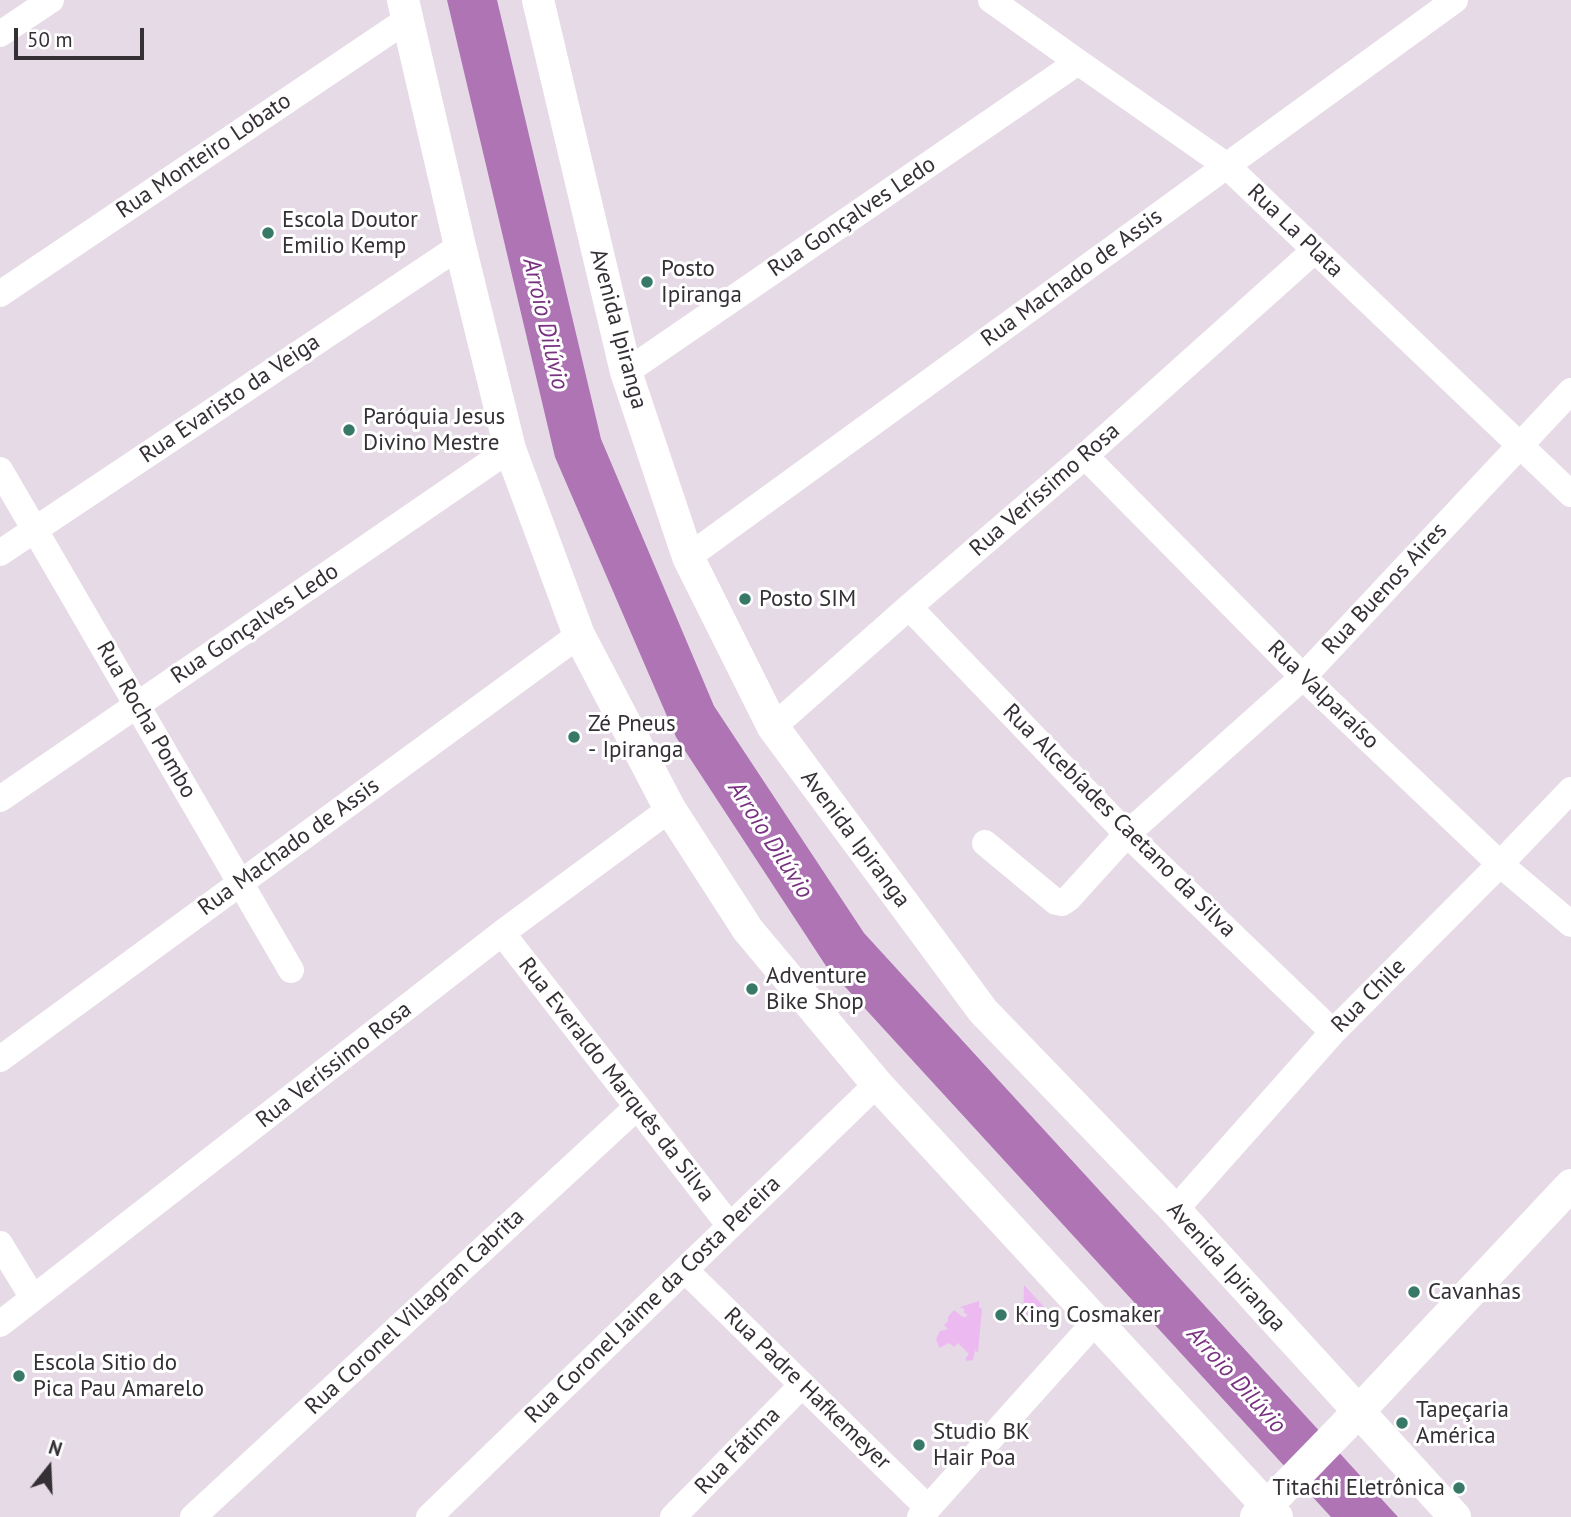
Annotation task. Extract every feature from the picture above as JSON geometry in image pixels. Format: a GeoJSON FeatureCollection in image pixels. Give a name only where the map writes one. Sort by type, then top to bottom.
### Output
{"type":"FeatureCollection","features":[{"type":"Feature","properties":{"kind":"main road","name":"Avenida Ipiranga"},"geometry":{"type":"LineString","coordinates":[[538,0],[626,372],[688,557],[773,727],[983,1011],[1175,1210],[1348,1422],[1455,1517]]}},
{"type":"Feature","properties":{"kind":"main road"},"geometry":{"type":"LineString","coordinates":[[406,9],[510,449],[579,635],[670,808],[748,930],[877,1084],[1270,1507],[1571,1185]]}},
{"type":"Feature","properties":{"kind":"street"},"geometry":{"type":"LineString","coordinates":[[0,34],[51,0]]}},
{"type":"Feature","properties":{"kind":"street","name":"Rua La Plata"},"geometry":{"type":"LineString","coordinates":[[991,0],[1227,166],[1571,494]]}},
{"type":"Feature","properties":{"kind":"street","name":"Rua Machado de Assis"},"geometry":{"type":"LineString","coordinates":[[688,557],[1455,0]]}},
{"type":"Feature","properties":{"kind":"street","name":"Rua Monteiro Lobato"},"geometry":{"type":"LineString","coordinates":[[0,294],[406,9]]}},
{"type":"Feature","properties":{"kind":"street","name":"Rua Gonçalves Ledo"},"geometry":{"type":"LineString","coordinates":[[626,372],[1078,62]]}},
{"type":"Feature","properties":{"kind":"street","name":"Rua Evaristo da Veiga"},"geometry":{"type":"LineString","coordinates":[[0,553],[460,246]]}},
{"type":"Feature","properties":{"kind":"street","name":"Rua Veríssimo Rosa"},"geometry":{"type":"LineString","coordinates":[[773,727],[1085,456],[1315,250]]}},
{"type":"Feature","properties":{"kind":"street","name":"Rua Buenos Aires"},"geometry":{"type":"LineString","coordinates":[[985,843],[1056,902],[1062,903],[1128,834],[1303,677],[1571,391]]}},
{"type":"Feature","properties":{"kind":"street","name":"Rua Gonçalves Ledo"},"geometry":{"type":"LineString","coordinates":[[0,799],[510,449]]}},
{"type":"Feature","properties":{"kind":"street","name":"Rua Valparaíso"},"geometry":{"type":"LineString","coordinates":[[1085,456],[1303,677],[1500,864],[1571,924]]}},
{"type":"Feature","properties":{"kind":"street","name":"Rua Rocha Pombo"},"geometry":{"type":"LineString","coordinates":[[0,470],[291,970]]}},
{"type":"Feature","properties":{"kind":"street","name":"Rua Alcebíades Caetano da Silva"},"geometry":{"type":"LineString","coordinates":[[909,607],[1128,834],[1333,1032]]}},
{"type":"Feature","properties":{"kind":"street","name":"Rua Machado de Assis"},"geometry":{"type":"LineString","coordinates":[[0,1059],[579,635]]}},
{"type":"Feature","properties":{"kind":"street","name":"Rua Chile"},"geometry":{"type":"LineString","coordinates":[[1175,1210],[1333,1032],[1571,790]]}},
{"type":"Feature","properties":{"kind":"street","name":"Rua Veríssimo Rosa"},"geometry":{"type":"LineString","coordinates":[[0,1324],[502,933],[670,808]]}},
{"type":"Feature","properties":{"kind":"street","name":"Rua Everaldo Marquês da Silva"},"geometry":{"type":"LineString","coordinates":[[502,933],[730,1226]]}},
{"type":"Feature","properties":{"kind":"street","name":"Rua Coronel Jaime da Costa Pereira"},"geometry":{"type":"LineString","coordinates":[[429,1517],[877,1084]]}},
{"type":"Feature","properties":{"kind":"street","name":"Rua Coronel Villagran Cabrita"},"geometry":{"type":"LineString","coordinates":[[193,1517],[637,1107]]}},
{"type":"Feature","properties":{"kind":"street"},"geometry":{"type":"LineString","coordinates":[[0,1244],[33,1298]]}},
{"type":"Feature","properties":{"kind":"street","name":"Rua Padre Hafkemeyer"},"geometry":{"type":"LineString","coordinates":[[685,1270],[803,1385],[924,1513]]}},
{"type":"Feature","properties":{"kind":"street"},"geometry":{"type":"LineString","coordinates":[[924,1513],[1097,1321]]}},
{"type":"Feature","properties":{"kind":"street","name":"Rua Fátima"},"geometry":{"type":"LineString","coordinates":[[673,1517],[803,1385]]}},
{"type":"Feature","properties":{"kind":"shaded area"},"geometry":{"type":"Polygon","coordinates":[[[1024,1285],[1055,1319],[1047,1326],[1023,1321],[1024,1285]]]}},
{"type":"Feature","properties":{"kind":"shaded area"},"geometry":{"type":"Polygon","coordinates":[[[979,1301],[979,1307],[982,1309],[978,1352],[975,1351],[973,1360],[965,1359],[969,1354],[958,1343],[954,1347],[949,1343],[939,1348],[936,1339],[940,1331],[948,1329],[944,1325],[948,1317],[954,1310],[966,1317],[964,1309],[960,1307],[979,1301]]]}},
{"type":"Feature","properties":{"kind":"water","name":"Arroio Dilúvio"},"geometry":{"type":"Polygon","coordinates":[[[447,0],[497,0],[601,439],[714,706],[864,933],[1398,1517],[1331,1517],[826,966],[676,737],[555,457],[447,0]]]}},
{"type":"Feature","properties":{"kind":"place","name":"Escola Doutor Emilio Kemp"},"geometry":{"type":"Point","coordinates":[268,233]}},
{"type":"Feature","properties":{"kind":"place","name":"Posto Ipiranga"},"geometry":{"type":"Point","coordinates":[647,282]}},
{"type":"Feature","properties":{"kind":"place","name":"Paróquia Jesus Divino Mestre"},"geometry":{"type":"Point","coordinates":[349,430]}},
{"type":"Feature","properties":{"kind":"place","name":"Posto SIM"},"geometry":{"type":"Point","coordinates":[745,599]}},
{"type":"Feature","properties":{"kind":"place","name":"Zé Pneus - Ipiranga"},"geometry":{"type":"Point","coordinates":[574,737]}},
{"type":"Feature","properties":{"kind":"place","name":"Adventure Bike Shop"},"geometry":{"type":"Point","coordinates":[752,989]}},
{"type":"Feature","properties":{"kind":"place","name":"Cavanhas"},"geometry":{"type":"Point","coordinates":[1414,1292]}},
{"type":"Feature","properties":{"kind":"place","name":"King Cosmaker"},"geometry":{"type":"Point","coordinates":[1001,1315]}},
{"type":"Feature","properties":{"kind":"place","name":"Escola Sitio do Pica Pau Amarelo"},"geometry":{"type":"Point","coordinates":[19,1376]}},
{"type":"Feature","properties":{"kind":"place","name":"Tapeçaria América"},"geometry":{"type":"Point","coordinates":[1402,1423]}},
{"type":"Feature","properties":{"kind":"place","name":"Studio BK Hair Poa"},"geometry":{"type":"Point","coordinates":[919,1445]}},
{"type":"Feature","properties":{"kind":"place","name":"Titachi Eletrônica"},"geometry":{"type":"Point","coordinates":[1459,1488]}}]}
